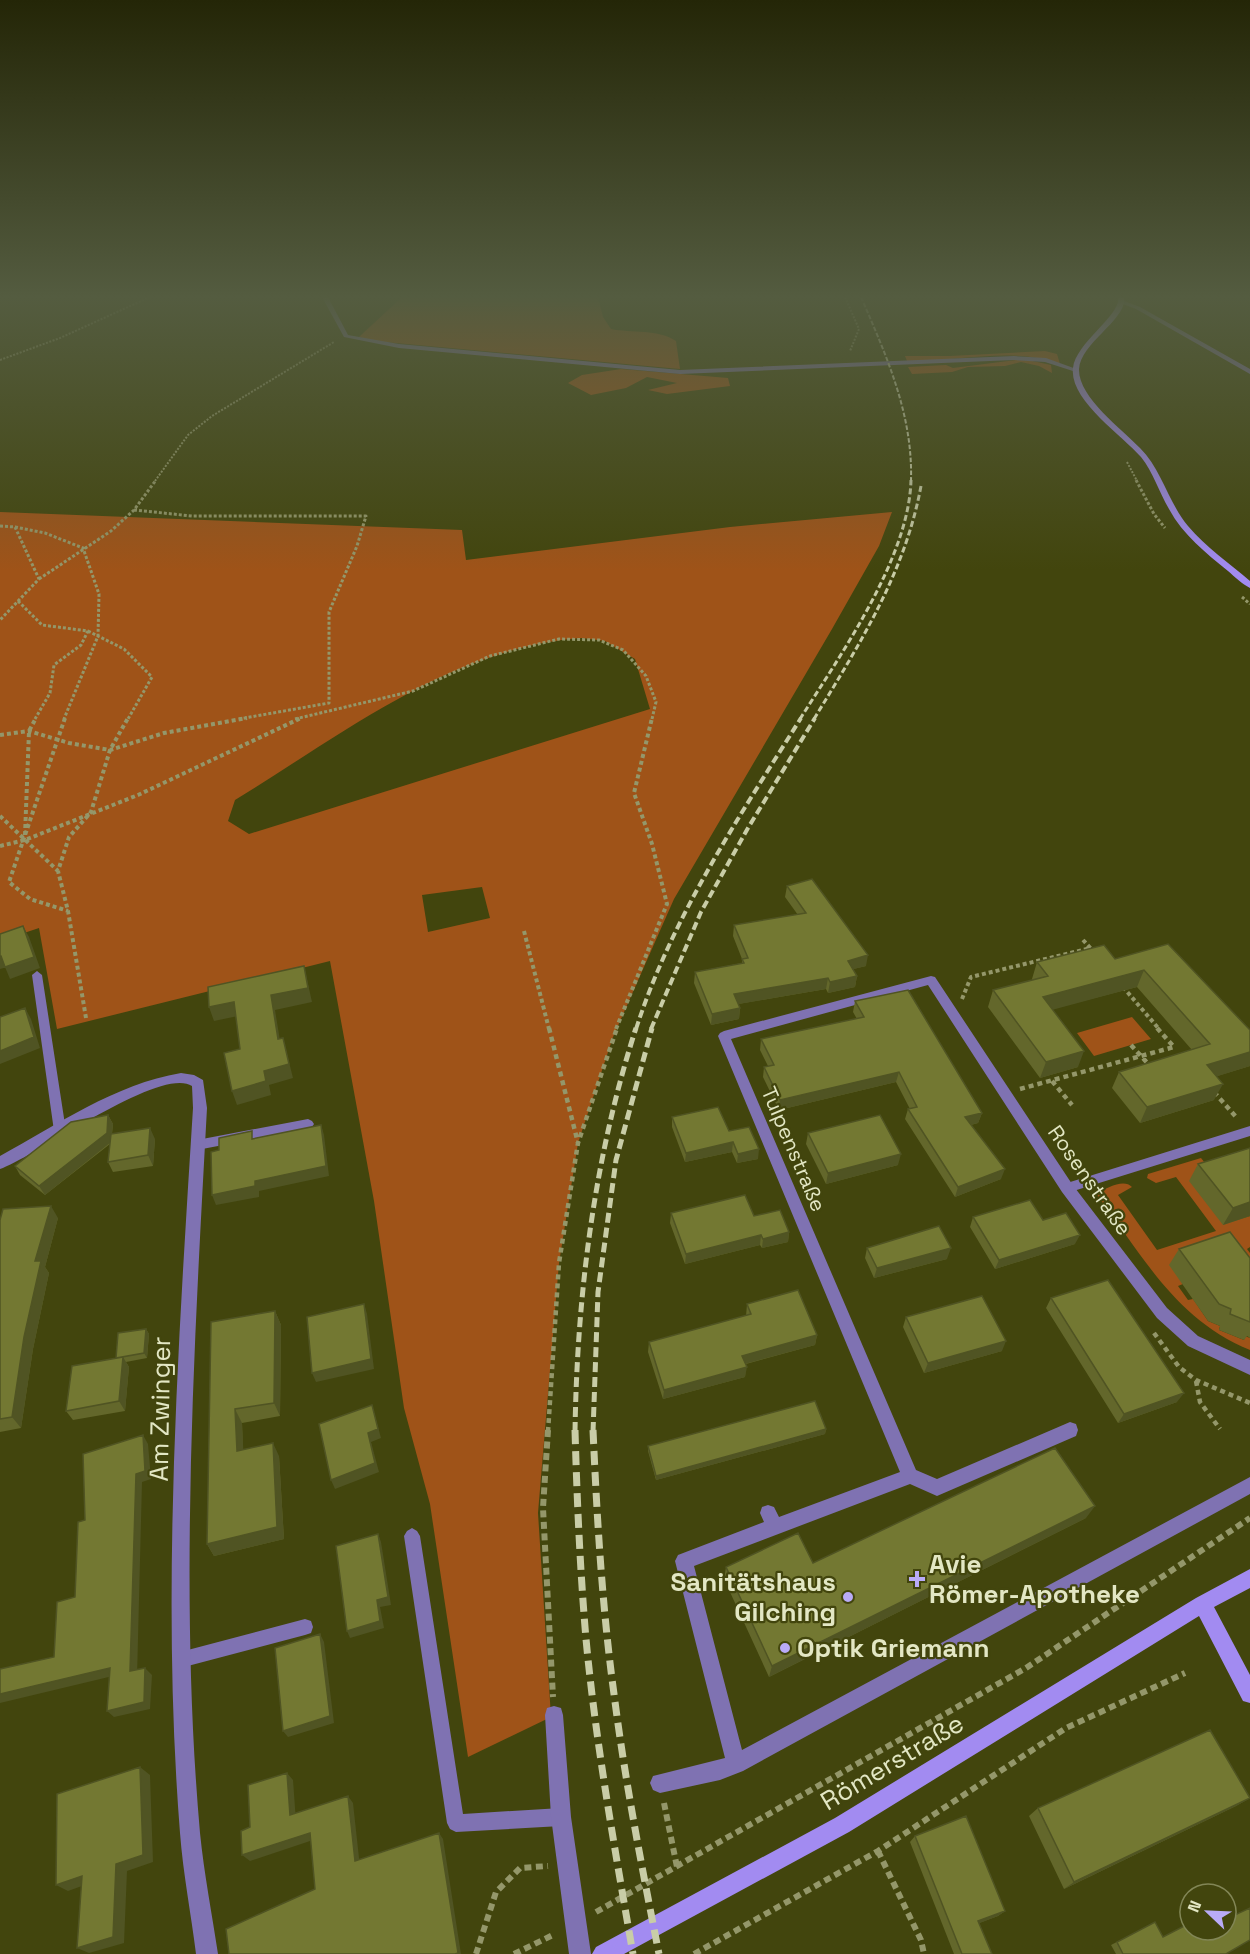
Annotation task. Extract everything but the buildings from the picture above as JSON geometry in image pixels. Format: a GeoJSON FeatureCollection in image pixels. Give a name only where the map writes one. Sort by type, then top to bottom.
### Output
{"type":"FeatureCollection","features":[{"type":"Feature","properties":{"kind":"street"},"geometry":{"type":"LineString","coordinates":[[1082,388],[1091,402],[1145,457],[1166,500],[1185,528],[1250,585]]}},
{"type":"Feature","properties":{"kind":"street","name":"Rosenstraße"},"geometry":{"type":"LineString","coordinates":[[931,980],[1067,1188],[1162,1313],[1192,1341],[1250,1368]]}},
{"type":"Feature","properties":{"kind":"street","name":"Tulpenstraße"},"geometry":{"type":"LineString","coordinates":[[910,1476],[724,1036],[931,980]]}},
{"type":"Feature","properties":{"kind":"street","name":"Am Zwinger"},"geometry":{"type":"LineString","coordinates":[[0,1163],[142,1089],[179,1078],[192,1079],[198,1084],[198,1145],[186,1348],[182,1570],[189,1816],[207,1954]]}},
{"type":"Feature","properties":{"kind":"street"},"geometry":{"type":"LineString","coordinates":[[735,1764],[684,1561],[771,1519],[910,1476],[937,1488],[1070,1430]]}},
{"type":"Feature","properties":{"kind":"street"},"geometry":{"type":"LineString","coordinates":[[660,1783],[720,1770],[735,1764],[1250,1485]]}},
{"type":"Feature","properties":{"kind":"street","name":"Römerstraße"},"geometry":{"type":"LineString","coordinates":[[603,1954],[842,1825],[1202,1604],[1250,1578]]}},
{"type":"Feature","properties":{"kind":"street"},"geometry":{"type":"LineString","coordinates":[[1202,1604],[1250,1694]]}},
{"type":"Feature","properties":{"kind":"street"},"geometry":{"type":"LineString","coordinates":[[554,1715],[561,1817],[580,1954]]}},
{"type":"Feature","properties":{"kind":"lane"},"geometry":{"type":"LineString","coordinates":[[37,975],[60,1131]]}},
{"type":"Feature","properties":{"kind":"lane"},"geometry":{"type":"LineString","coordinates":[[198,1145],[308,1124]]}},
{"type":"Feature","properties":{"kind":"lane"},"geometry":{"type":"LineString","coordinates":[[1067,1188],[1250,1132]]}},
{"type":"Feature","properties":{"kind":"lane"},"geometry":{"type":"LineString","coordinates":[[412,1536],[456,1823],[561,1817]]}},
{"type":"Feature","properties":{"kind":"lane"},"geometry":{"type":"LineString","coordinates":[[184,1659],[305,1627]]}},
{"type":"Feature","properties":{"kind":"path"},"geometry":{"type":"LineString","coordinates":[[0,620],[39,579],[111,531],[134,510],[188,435],[212,416],[256,388]]}},
{"type":"Feature","properties":{"kind":"path"},"geometry":{"type":"LineString","coordinates":[[0,735],[29,731],[57,740],[110,750],[164,732],[329,703],[329,612],[357,546],[366,516],[192,516],[134,510]]}},
{"type":"Feature","properties":{"kind":"path"},"geometry":{"type":"LineString","coordinates":[[0,526],[45,533],[83,548]]}},
{"type":"Feature","properties":{"kind":"path"},"geometry":{"type":"LineString","coordinates":[[15,527],[39,579]]}},
{"type":"Feature","properties":{"kind":"path"},"geometry":{"type":"LineString","coordinates":[[68,911],[30,899],[9,882],[57,740],[98,636],[99,594],[86,563],[83,548]]}},
{"type":"Feature","properties":{"kind":"path"},"geometry":{"type":"LineString","coordinates":[[18,601],[42,625],[88,631],[124,649],[152,677],[110,750],[91,812],[69,837],[58,871],[68,911],[86,1018]]}},
{"type":"Feature","properties":{"kind":"path"},"geometry":{"type":"LineString","coordinates":[[25,840],[29,731],[50,693],[54,665],[81,645],[88,631]]}},
{"type":"Feature","properties":{"kind":"path"},"geometry":{"type":"LineString","coordinates":[[0,846],[25,840],[138,795],[292,720],[413,691],[490,656],[559,639],[599,640],[622,650],[646,676],[656,702],[634,794],[652,844],[666,904],[613,1037],[578,1143],[559,1263],[543,1508],[554,1715]]}},
{"type":"Feature","properties":{"kind":"path"},"geometry":{"type":"LineString","coordinates":[[0,816],[58,871]]}},
{"type":"Feature","properties":{"kind":"path"},"geometry":{"type":"LineString","coordinates":[[524,931],[578,1143]]}},
{"type":"Feature","properties":{"kind":"path"},"geometry":{"type":"LineString","coordinates":[[1083,940],[1098,957]]}},
{"type":"Feature","properties":{"kind":"path"},"geometry":{"type":"LineString","coordinates":[[962,1000],[971,977],[1091,948]]}},
{"type":"Feature","properties":{"kind":"path"},"geometry":{"type":"LineString","coordinates":[[1121,984],[1182,1055]]}},
{"type":"Feature","properties":{"kind":"path"},"geometry":{"type":"LineString","coordinates":[[1131,1045],[1154,1071]]}},
{"type":"Feature","properties":{"kind":"path"},"geometry":{"type":"LineString","coordinates":[[1005,1095],[1174,1047]]}},
{"type":"Feature","properties":{"kind":"path"},"geometry":{"type":"LineString","coordinates":[[1052,1081],[1072,1105]]}},
{"type":"Feature","properties":{"kind":"path"},"geometry":{"type":"LineString","coordinates":[[1212,1089],[1250,1132]]}},
{"type":"Feature","properties":{"kind":"path"},"geometry":{"type":"LineString","coordinates":[[1196,1380],[1200,1402],[1220,1429]]}},
{"type":"Feature","properties":{"kind":"path"},"geometry":{"type":"LineString","coordinates":[[584,1918],[1026,1668],[1250,1518]]}},
{"type":"Feature","properties":{"kind":"path"},"geometry":{"type":"LineString","coordinates":[[694,1954],[878,1851],[1066,1728],[1185,1673]]}},
{"type":"Feature","properties":{"kind":"path"},"geometry":{"type":"LineString","coordinates":[[660,1783],[677,1867]]}},
{"type":"Feature","properties":{"kind":"path"},"geometry":{"type":"LineString","coordinates":[[878,1851],[921,1940],[924,1954]]}},
{"type":"Feature","properties":{"kind":"path"},"geometry":{"type":"LineString","coordinates":[[476,1954],[496,1892],[520,1868],[567,1863]]}},
{"type":"Feature","properties":{"kind":"path"},"geometry":{"type":"LineString","coordinates":[[514,1954],[563,1929]]}},
{"type":"Feature","properties":{"kind":"shaded area"},"geometry":{"type":"Polygon","coordinates":[[[578,388],[625,388],[591,395],[578,388]]]}},
{"type":"Feature","properties":{"kind":"shaded area"},"geometry":{"type":"Polygon","coordinates":[[[656,388],[713,388],[667,394],[648,390],[656,388]]]}},
{"type":"Feature","properties":{"kind":"shaded area"},"geometry":{"type":"Polygon","coordinates":[[[0,512],[462,530],[466,560],[730,527],[892,512],[879,546],[674,899],[613,1037],[578,1143],[559,1263],[538,1513],[551,1717],[468,1757],[430,1504],[404,1408],[374,1201],[330,961],[57,1029],[39,928],[0,941],[0,512]],[[582,638],[534,645],[488,658],[444,676],[400,698],[235,800],[228,821],[249,834],[650,709],[635,659],[605,641],[582,638]],[[482,887],[422,895],[428,932],[490,918],[482,887]]]}},
{"type":"Feature","properties":{"kind":"shaded area"},"geometry":{"type":"Polygon","coordinates":[[[1132,1017],[1151,1039],[1094,1056],[1077,1033],[1132,1017]]]}},
{"type":"Feature","properties":{"kind":"shaded area"},"geometry":{"type":"Polygon","coordinates":[[[1201,1158],[1213,1173],[1223,1224],[1250,1216],[1250,1247],[1247,1249],[1250,1253],[1250,1288],[1183,1284],[1178,1286],[1188,1300],[1193,1299],[1208,1321],[1220,1326],[1219,1330],[1244,1340],[1245,1336],[1250,1338],[1250,1350],[1201,1322],[1181,1304],[1147,1264],[1098,1197],[1097,1193],[1115,1185],[1129,1184],[1132,1187],[1118,1195],[1157,1250],[1216,1231],[1176,1177],[1156,1183],[1147,1178],[1148,1174],[1201,1158]]]}},
{"type":"Feature","properties":{"kind":"railway"},"geometry":{"type":"LineString","coordinates":[[896,388],[908,433],[911,480]]}},
{"type":"Feature","properties":{"kind":"railway"},"geometry":{"type":"LineString","coordinates":[[800,719],[853,635],[886,573],[899,541],[907,510],[911,480]]}},
{"type":"Feature","properties":{"kind":"railway"},"geometry":{"type":"LineString","coordinates":[[814,719],[863,636],[892,578],[914,518],[921,486]]}},
{"type":"Feature","properties":{"kind":"railway"},"geometry":{"type":"LineString","coordinates":[[636,1029],[668,947],[688,907],[731,830],[801,718]]}},
{"type":"Feature","properties":{"kind":"railway"},"geometry":{"type":"LineString","coordinates":[[651,1029],[701,912],[748,828],[815,718]]}},
{"type":"Feature","properties":{"kind":"railway"},"geometry":{"type":"LineString","coordinates":[[575,1431],[579,1329],[590,1227],[609,1127],[636,1028]]}},
{"type":"Feature","properties":{"kind":"railway"},"geometry":{"type":"LineString","coordinates":[[593,1431],[598,1292],[616,1160],[652,1028]]}},
{"type":"Feature","properties":{"kind":"railway"},"geometry":{"type":"LineString","coordinates":[[575,1431],[580,1561],[590,1679],[606,1797],[633,1954]]}},
{"type":"Feature","properties":{"kind":"railway"},"geometry":{"type":"LineString","coordinates":[[593,1431],[600,1562],[618,1727],[659,1954]]}},
{"type":"Feature","properties":{"kind":"place","name":"Avie Römer-Apotheke"},"geometry":{"type":"Point","coordinates":[917,1579]}},
{"type":"Feature","properties":{"kind":"place","name":"Sanitätshaus Gilching"},"geometry":{"type":"Point","coordinates":[848,1597]}},
{"type":"Feature","properties":{"kind":"place","name":"Optik Griemann"},"geometry":{"type":"Point","coordinates":[785,1648]}}]}
